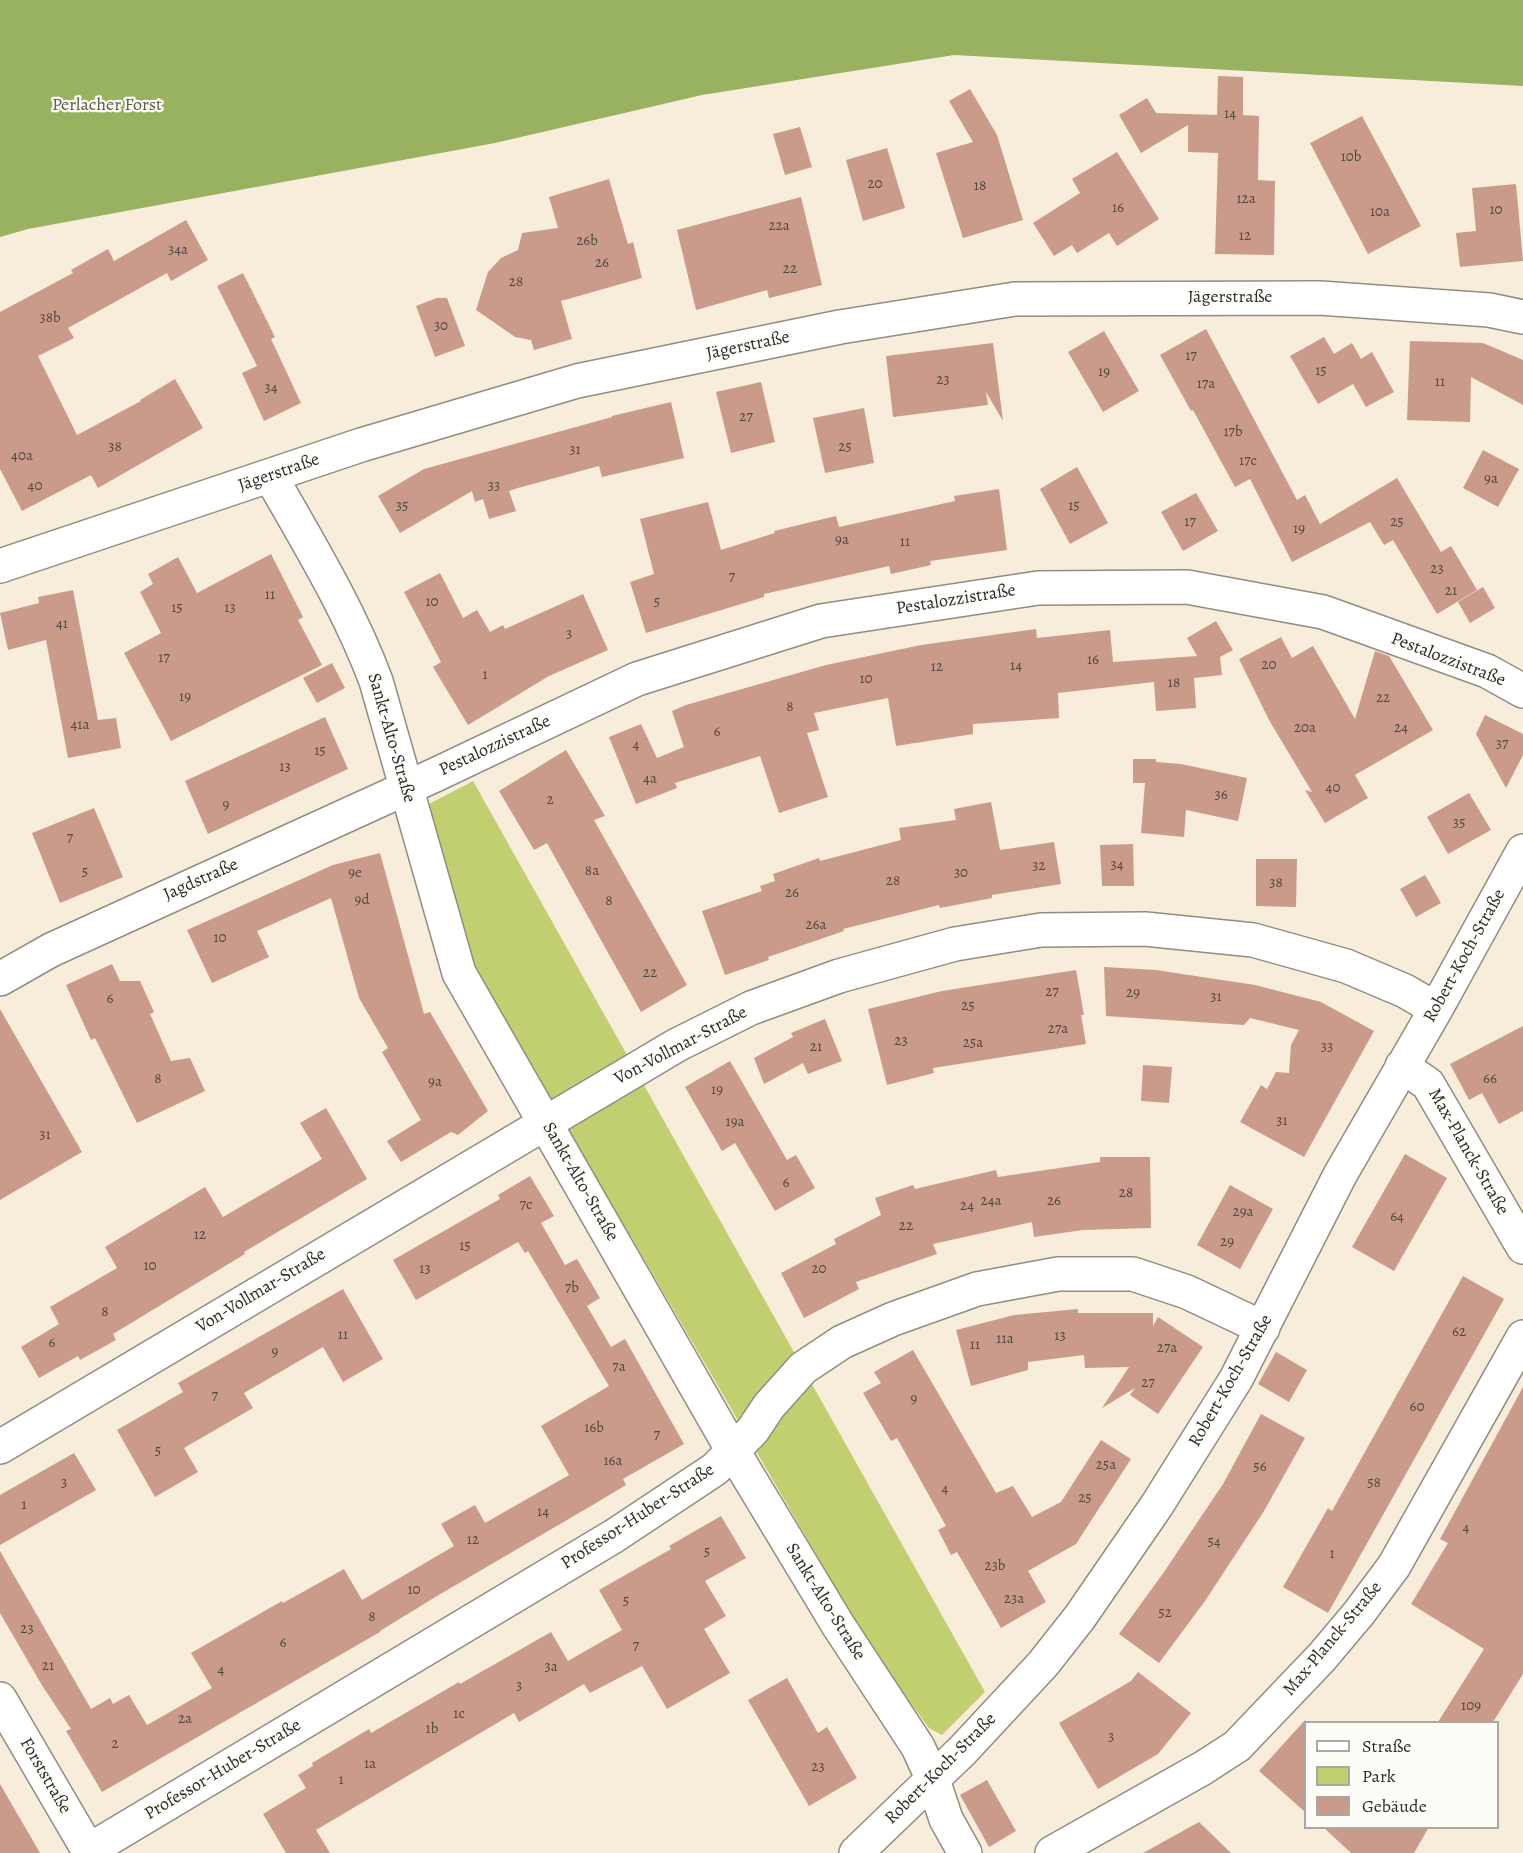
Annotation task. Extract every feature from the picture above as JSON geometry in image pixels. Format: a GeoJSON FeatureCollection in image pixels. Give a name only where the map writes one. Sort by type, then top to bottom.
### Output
{"type":"FeatureCollection","features":[{"type":"Feature","properties":{"kind":"street","name":"Jägerstraße"},"geometry":{"type":"LineString","coordinates":[[0,566],[361,445],[577,381],[840,327],[1015,299],[1320,298],[1489,310],[1523,317]]}},
{"type":"Feature","properties":{"kind":"street","name":"Sankt-Alto-Straße"},"geometry":{"type":"LineString","coordinates":[[271,477],[343,604],[376,681],[459,973],[733,1450],[838,1625],[918,1747],[933,1780],[946,1819],[965,1853]]}},
{"type":"Feature","properties":{"kind":"street","name":"Pestalozzistraße"},"geometry":{"type":"LineString","coordinates":[[405,788],[637,679],[821,621],[1038,588],[1187,587],[1323,612],[1487,671],[1523,691]]}},
{"type":"Feature","properties":{"kind":"street","name":"Jagdstraße"},"geometry":{"type":"LineString","coordinates":[[0,979],[51,950],[405,788]]}},
{"type":"Feature","properties":{"kind":"street","name":"Robert-Koch-Straße"},"geometry":{"type":"LineString","coordinates":[[856,1853],[933,1780],[1043,1664],[1080,1617],[1157,1505],[1236,1378],[1340,1175],[1436,1009],[1523,851]]}},
{"type":"Feature","properties":{"kind":"street","name":"Von-Vollmar-Straße"},"geometry":{"type":"LineString","coordinates":[[0,1447],[677,1045],[751,1008],[839,976],[955,944],[1041,930],[1145,929],[1252,940],[1346,966],[1405,991],[1436,1009]]}},
{"type":"Feature","properties":{"kind":"street","name":"Max-Planck-Straße"},"geometry":{"type":"LineString","coordinates":[[1402,1066],[1428,1084],[1523,1247]]}},
{"type":"Feature","properties":{"kind":"street","name":"Professor-Huber-Straße"},"geometry":{"type":"LineString","coordinates":[[89,1852],[614,1536],[715,1469],[753,1430],[769,1406],[803,1368],[842,1342],[873,1328],[977,1289],[1058,1274],[1133,1274],[1187,1292],[1263,1328]]}},
{"type":"Feature","properties":{"kind":"street","name":"Max-Planck-Straße"},"geometry":{"type":"LineString","coordinates":[[1052,1853],[1203,1768],[1237,1746],[1322,1656],[1359,1613],[1394,1566],[1523,1336]]}},
{"type":"Feature","properties":{"kind":"street","name":"Forststraße"},"geometry":{"type":"LineString","coordinates":[[0,1699],[89,1852]]}},
{"type":"Feature","properties":{"kind":"green space","name":"Perlacher Forst"},"geometry":{"type":"Polygon","coordinates":[[[0,0],[1523,0],[1523,86],[954,55],[702,95],[495,143],[28,229],[0,237],[0,0]]]}},
{"type":"Feature","properties":{"kind":"green space"},"geometry":{"type":"Polygon","coordinates":[[[473,781],[985,1692],[942,1735],[929,1728],[875,1655],[474,968],[429,804],[473,781]]]}},
{"type":"Feature","properties":{"kind":"building"},"geometry":{"type":"Polygon","coordinates":[[[1218,76],[1243,77],[1243,115],[1259,116],[1258,180],[1275,181],[1274,255],[1215,254],[1218,153],[1188,152],[1188,125],[1141,153],[1119,115],[1147,98],[1156,113],[1217,115],[1218,76]]]}},
{"type":"Feature","properties":{"kind":"building"},"geometry":{"type":"Polygon","coordinates":[[[970,89],[997,135],[1023,220],[963,238],[936,153],[973,142],[949,101],[970,89]]]}},
{"type":"Feature","properties":{"kind":"building"},"geometry":{"type":"Polygon","coordinates":[[[1362,116],[1421,226],[1368,254],[1310,143],[1362,116]]]}},
{"type":"Feature","properties":{"kind":"building"},"geometry":{"type":"Polygon","coordinates":[[[800,127],[812,167],[785,175],[773,134],[800,127]]]}},
{"type":"Feature","properties":{"kind":"building"},"geometry":{"type":"Polygon","coordinates":[[[887,148],[905,208],[863,221],[846,160],[887,148]]]}},
{"type":"Feature","properties":{"kind":"building"},"geometry":{"type":"Polygon","coordinates":[[[1117,152],[1159,219],[1117,246],[1109,233],[1077,253],[1072,245],[1054,256],[1033,223],[1080,193],[1072,179],[1117,152]]]}},
{"type":"Feature","properties":{"kind":"building"},"geometry":{"type":"Polygon","coordinates":[[[609,179],[628,244],[633,242],[642,278],[561,301],[572,339],[534,350],[531,340],[515,337],[476,310],[488,272],[501,258],[518,250],[522,233],[558,228],[549,197],[609,179]]]}},
{"type":"Feature","properties":{"kind":"building"},"geometry":{"type":"Polygon","coordinates":[[[1516,184],[1523,261],[1460,267],[1456,233],[1476,231],[1472,188],[1516,184]]]}},
{"type":"Feature","properties":{"kind":"building"},"geometry":{"type":"Polygon","coordinates":[[[801,197],[822,285],[769,298],[767,290],[696,310],[677,230],[801,197]]]}},
{"type":"Feature","properties":{"kind":"building"},"geometry":{"type":"Polygon","coordinates":[[[186,220],[208,260],[171,281],[167,273],[68,328],[74,338],[38,356],[77,435],[141,401],[175,379],[203,428],[98,488],[91,475],[22,511],[0,469],[0,312],[73,273],[71,270],[108,249],[114,261],[186,220]]]}},
{"type":"Feature","properties":{"kind":"building"},"geometry":{"type":"Polygon","coordinates":[[[243,273],[275,337],[271,339],[301,403],[264,421],[242,373],[257,366],[217,286],[243,273]]]}},
{"type":"Feature","properties":{"kind":"building"},"geometry":{"type":"Polygon","coordinates":[[[437,298],[447,298],[465,346],[435,357],[416,306],[437,298]]]}},
{"type":"Feature","properties":{"kind":"building"},"geometry":{"type":"Polygon","coordinates":[[[1206,329],[1297,500],[1305,495],[1320,524],[1397,478],[1441,552],[1451,546],[1477,590],[1437,614],[1393,540],[1384,545],[1370,522],[1292,562],[1250,479],[1235,487],[1160,355],[1206,329]]]}},
{"type":"Feature","properties":{"kind":"building"},"geometry":{"type":"Polygon","coordinates":[[[1104,331],[1139,391],[1103,412],[1068,352],[1104,331]]]}},
{"type":"Feature","properties":{"kind":"building"},"geometry":{"type":"Polygon","coordinates":[[[1324,337],[1334,354],[1352,343],[1361,359],[1372,352],[1394,392],[1366,407],[1353,384],[1318,404],[1290,356],[1324,337]]]}},
{"type":"Feature","properties":{"kind":"building"},"geometry":{"type":"Polygon","coordinates":[[[1410,341],[1483,343],[1523,360],[1523,405],[1471,377],[1470,422],[1407,420],[1410,341]]]}},
{"type":"Feature","properties":{"kind":"building"},"geometry":{"type":"Polygon","coordinates":[[[993,343],[1003,421],[986,392],[988,405],[893,417],[886,356],[993,343]]]}},
{"type":"Feature","properties":{"kind":"building"},"geometry":{"type":"Polygon","coordinates":[[[761,382],[775,442],[731,453],[716,392],[761,382]]]}},
{"type":"Feature","properties":{"kind":"building"},"geometry":{"type":"Polygon","coordinates":[[[671,402],[684,458],[602,477],[599,466],[518,488],[509,491],[516,511],[489,519],[483,499],[475,502],[472,491],[400,533],[378,496],[424,469],[612,416],[671,402]]]}},
{"type":"Feature","properties":{"kind":"building"},"geometry":{"type":"Polygon","coordinates":[[[864,408],[874,463],[825,473],[813,418],[864,408]]]}},
{"type":"Feature","properties":{"kind":"building"},"geometry":{"type":"Polygon","coordinates":[[[1483,450],[1519,469],[1498,507],[1463,488],[1483,450]]]}},
{"type":"Feature","properties":{"kind":"building"},"geometry":{"type":"Polygon","coordinates":[[[1077,467],[1108,523],[1070,544],[1040,489],[1077,467]]]}},
{"type":"Feature","properties":{"kind":"building"},"geometry":{"type":"Polygon","coordinates":[[[999,489],[1007,550],[930,561],[931,565],[891,574],[889,566],[764,594],[764,597],[646,633],[630,582],[654,574],[640,519],[708,502],[721,550],[775,533],[774,531],[836,516],[839,527],[955,501],[954,496],[999,489]]]}},
{"type":"Feature","properties":{"kind":"building"},"geometry":{"type":"Polygon","coordinates":[[[1196,493],[1218,531],[1183,551],[1161,512],[1196,493]]]}},
{"type":"Feature","properties":{"kind":"building"},"geometry":{"type":"Polygon","coordinates":[[[271,554],[303,617],[298,620],[322,665],[171,741],[124,653],[161,633],[140,592],[153,584],[148,574],[178,557],[197,593],[271,554]]]}},
{"type":"Feature","properties":{"kind":"building"},"geometry":{"type":"Polygon","coordinates":[[[440,573],[463,618],[477,610],[490,632],[503,625],[505,629],[583,594],[608,650],[549,676],[468,725],[433,667],[441,662],[404,592],[440,573]]]}},
{"type":"Feature","properties":{"kind":"building"},"geometry":{"type":"Polygon","coordinates":[[[1483,587],[1495,608],[1470,623],[1458,602],[1483,587]]]}},
{"type":"Feature","properties":{"kind":"building"},"geometry":{"type":"Polygon","coordinates":[[[73,590],[98,720],[116,718],[121,748],[68,758],[46,640],[8,650],[0,613],[39,603],[38,597],[73,590]]]}},
{"type":"Feature","properties":{"kind":"building"},"geometry":{"type":"Polygon","coordinates":[[[1216,621],[1233,650],[1220,657],[1222,675],[1194,678],[1196,708],[1156,711],[1154,682],[1058,693],[1059,718],[973,724],[973,734],[896,746],[888,698],[814,713],[819,730],[807,733],[828,797],[779,813],[760,756],[675,783],[677,788],[636,804],[609,737],[641,724],[657,758],[684,747],[672,711],[686,705],[826,665],[921,645],[1036,629],[1037,638],[1110,630],[1113,662],[1197,656],[1187,638],[1216,621]]]}},
{"type":"Feature","properties":{"kind":"building"},"geometry":{"type":"Polygon","coordinates":[[[1281,637],[1292,658],[1313,646],[1355,719],[1375,651],[1389,656],[1433,730],[1355,775],[1368,798],[1325,823],[1305,790],[1312,792],[1269,720],[1239,659],[1281,637]]]}},
{"type":"Feature","properties":{"kind":"building"},"geometry":{"type":"Polygon","coordinates":[[[332,663],[345,688],[317,703],[303,678],[332,663]]]}},
{"type":"Feature","properties":{"kind":"building"},"geometry":{"type":"Polygon","coordinates":[[[1485,715],[1523,734],[1523,755],[1506,788],[1476,734],[1485,715]]]}},
{"type":"Feature","properties":{"kind":"building"},"geometry":{"type":"Polygon","coordinates":[[[325,717],[348,769],[208,834],[185,781],[325,717]]]}},
{"type":"Feature","properties":{"kind":"building"},"geometry":{"type":"Polygon","coordinates":[[[566,750],[605,816],[594,820],[687,985],[641,1012],[547,843],[534,850],[499,791],[566,750]]]}},
{"type":"Feature","properties":{"kind":"building"},"geometry":{"type":"Polygon","coordinates":[[[1133,759],[1156,759],[1156,762],[1181,764],[1247,778],[1238,821],[1186,810],[1184,837],[1141,833],[1145,783],[1133,783],[1133,759]]]}},
{"type":"Feature","properties":{"kind":"building"},"geometry":{"type":"Polygon","coordinates":[[[1469,793],[1491,830],[1448,854],[1427,817],[1469,793]]]}},
{"type":"Feature","properties":{"kind":"building"},"geometry":{"type":"Polygon","coordinates":[[[991,802],[1000,850],[1054,842],[1061,884],[992,895],[992,898],[940,908],[939,905],[843,929],[844,931],[768,957],[769,960],[725,975],[702,911],[762,891],[760,886],[775,881],[773,874],[819,858],[820,861],[901,840],[899,828],[956,820],[954,809],[991,802]]]}},
{"type":"Feature","properties":{"kind":"building"},"geometry":{"type":"Polygon","coordinates":[[[94,808],[123,877],[60,903],[32,833],[94,808]]]}},
{"type":"Feature","properties":{"kind":"building"},"geometry":{"type":"Polygon","coordinates":[[[1133,844],[1134,886],[1102,886],[1100,845],[1133,844]]]}},
{"type":"Feature","properties":{"kind":"building"},"geometry":{"type":"Polygon","coordinates":[[[380,853],[424,1014],[430,1012],[488,1111],[458,1135],[451,1132],[401,1162],[387,1141],[421,1120],[382,1052],[388,1048],[359,998],[331,898],[257,931],[269,957],[212,983],[187,930],[333,865],[380,853]]]}},
{"type":"Feature","properties":{"kind":"building"},"geometry":{"type":"Polygon","coordinates":[[[1256,859],[1297,859],[1296,907],[1256,906],[1256,859]]]}},
{"type":"Feature","properties":{"kind":"building"},"geometry":{"type":"Polygon","coordinates":[[[1425,875],[1441,903],[1416,917],[1400,889],[1425,875]]]}},
{"type":"Feature","properties":{"kind":"building"},"geometry":{"type":"Polygon","coordinates":[[[112,964],[120,981],[140,981],[154,1012],[150,1014],[171,1061],[190,1058],[205,1091],[137,1123],[95,1038],[91,1040],[66,985],[112,964]]]}},
{"type":"Feature","properties":{"kind":"building"},"geometry":{"type":"Polygon","coordinates":[[[1104,967],[1156,970],[1255,985],[1321,1002],[1374,1031],[1304,1157],[1240,1122],[1261,1085],[1267,1089],[1276,1072],[1289,1073],[1291,1045],[1299,1030],[1250,1018],[1244,1025],[1106,1016],[1104,967]]]}},
{"type":"Feature","properties":{"kind":"building"},"geometry":{"type":"Polygon","coordinates":[[[1076,970],[1084,1015],[1081,1015],[1086,1044],[933,1068],[934,1073],[887,1085],[868,1009],[942,991],[1076,970]]]}},
{"type":"Feature","properties":{"kind":"building"},"geometry":{"type":"Polygon","coordinates":[[[0,1009],[82,1152],[0,1200],[0,1009]]]}},
{"type":"Feature","properties":{"kind":"building"},"geometry":{"type":"Polygon","coordinates":[[[825,1019],[842,1061],[808,1074],[803,1063],[764,1084],[754,1058],[793,1037],[791,1033],[825,1019]]]}},
{"type":"Feature","properties":{"kind":"building"},"geometry":{"type":"Polygon","coordinates":[[[1523,1026],[1523,1111],[1499,1124],[1482,1093],[1469,1100],[1450,1064],[1523,1026]]]}},
{"type":"Feature","properties":{"kind":"building"},"geometry":{"type":"Polygon","coordinates":[[[730,1061],[787,1160],[796,1155],[815,1188],[775,1211],[735,1143],[722,1151],[685,1087],[730,1061]]]}},
{"type":"Feature","properties":{"kind":"building"},"geometry":{"type":"Polygon","coordinates":[[[1143,1065],[1172,1067],[1169,1103],[1141,1101],[1143,1065]]]}},
{"type":"Feature","properties":{"kind":"building"},"geometry":{"type":"Polygon","coordinates":[[[326,1108],[367,1179],[113,1334],[116,1340],[80,1360],[78,1356],[39,1378],[21,1347],[59,1324],[50,1307],[117,1268],[105,1247],[205,1187],[223,1217],[322,1159],[300,1123],[326,1108]]]}},
{"type":"Feature","properties":{"kind":"building"},"geometry":{"type":"Polygon","coordinates":[[[1405,1154],[1447,1178],[1394,1271],[1352,1247],[1405,1154]]]}},
{"type":"Feature","properties":{"kind":"building"},"geometry":{"type":"Polygon","coordinates":[[[1100,1157],[1150,1157],[1151,1228],[1083,1230],[1034,1237],[1032,1222],[933,1244],[937,1254],[856,1282],[859,1289],[804,1318],[781,1273],[836,1244],[834,1239],[881,1215],[875,1198],[913,1185],[915,1189],[996,1170],[998,1177],[1100,1162],[1100,1157]]]}},
{"type":"Feature","properties":{"kind":"building"},"geometry":{"type":"Polygon","coordinates":[[[530,1176],[554,1216],[541,1223],[565,1265],[577,1259],[600,1298],[587,1306],[611,1347],[625,1339],[684,1444],[623,1479],[626,1485],[596,1503],[380,1632],[102,1792],[66,1731],[71,1729],[43,1687],[0,1613],[0,1551],[91,1709],[110,1698],[113,1704],[129,1695],[147,1725],[212,1688],[191,1653],[344,1569],[362,1600],[454,1546],[441,1524],[475,1505],[485,1523],[569,1475],[541,1426],[609,1386],[528,1251],[525,1253],[518,1242],[416,1300],[393,1260],[500,1199],[498,1195],[530,1176]]]}},
{"type":"Feature","properties":{"kind":"building"},"geometry":{"type":"Polygon","coordinates":[[[1230,1185],[1273,1209],[1240,1269],[1197,1245],[1230,1185]]]}},
{"type":"Feature","properties":{"kind":"building"},"geometry":{"type":"Polygon","coordinates":[[[1463,1276],[1504,1299],[1328,1613],[1283,1587],[1328,1508],[1332,1511],[1463,1276]]]}},
{"type":"Feature","properties":{"kind":"building"},"geometry":{"type":"Polygon","coordinates":[[[343,1289],[383,1359],[343,1382],[323,1347],[244,1393],[253,1408],[184,1448],[198,1472],[155,1497],[117,1430],[183,1392],[178,1383],[343,1289]]]}},
{"type":"Feature","properties":{"kind":"building"},"geometry":{"type":"Polygon","coordinates":[[[1078,1309],[1078,1313],[1153,1313],[1153,1326],[1158,1317],[1203,1347],[1158,1414],[1130,1395],[1135,1388],[1102,1408],[1129,1367],[1085,1368],[1084,1355],[1028,1362],[1028,1370],[971,1386],[956,1330],[1014,1315],[1078,1309]]]}},
{"type":"Feature","properties":{"kind":"building"},"geometry":{"type":"Polygon","coordinates":[[[913,1350],[996,1493],[1013,1486],[1032,1517],[1061,1502],[1101,1440],[1131,1459],[1076,1544],[1028,1571],[1046,1602],[1001,1628],[957,1552],[951,1555],[938,1530],[946,1526],[897,1438],[891,1441],[863,1393],[881,1383],[874,1372],[913,1350]]]}},
{"type":"Feature","properties":{"kind":"building"},"geometry":{"type":"Polygon","coordinates":[[[1276,1352],[1307,1370],[1289,1402],[1258,1384],[1276,1352]]]}},
{"type":"Feature","properties":{"kind":"building"},"geometry":{"type":"Polygon","coordinates":[[[1523,1387],[1523,1674],[1494,1721],[1439,1721],[1484,1649],[1411,1604],[1448,1543],[1440,1539],[1523,1387]]]}},
{"type":"Feature","properties":{"kind":"building"},"geometry":{"type":"Polygon","coordinates":[[[1261,1414],[1305,1438],[1264,1511],[1205,1601],[1159,1663],[1119,1634],[1223,1484],[1261,1414]]]}},
{"type":"Feature","properties":{"kind":"building"},"geometry":{"type":"Polygon","coordinates":[[[74,1453],[96,1490],[0,1545],[0,1495],[74,1453]]]}},
{"type":"Feature","properties":{"kind":"building"},"geometry":{"type":"Polygon","coordinates":[[[721,1516],[746,1558],[705,1581],[726,1616],[704,1629],[730,1673],[667,1709],[642,1666],[590,1693],[584,1684],[519,1722],[514,1713],[316,1830],[330,1853],[286,1853],[263,1814],[306,1788],[298,1775],[313,1766],[312,1763],[369,1729],[371,1733],[551,1632],[568,1661],[622,1630],[599,1590],[671,1549],[669,1546],[721,1516]]]}},
{"type":"Feature","properties":{"kind":"building"},"geometry":{"type":"Polygon","coordinates":[[[1138,1672],[1191,1713],[1158,1754],[1098,1789],[1059,1723],[1131,1681],[1138,1672]]]}},
{"type":"Feature","properties":{"kind":"building"},"geometry":{"type":"Polygon","coordinates":[[[787,1678],[818,1733],[827,1727],[857,1778],[809,1806],[748,1700],[787,1678]]]}},
{"type":"Feature","properties":{"kind":"building"},"geometry":{"type":"Polygon","coordinates":[[[1304,1721],[1304,1811],[1259,1771],[1304,1721]]]}},
{"type":"Feature","properties":{"kind":"building"},"geometry":{"type":"Polygon","coordinates":[[[987,1780],[1016,1831],[989,1847],[960,1795],[987,1780]]]}},
{"type":"Feature","properties":{"kind":"building"},"geometry":{"type":"Polygon","coordinates":[[[0,1784],[40,1853],[0,1853],[0,1784]]]}},
{"type":"Feature","properties":{"kind":"building"},"geometry":{"type":"Polygon","coordinates":[[[1199,1822],[1231,1853],[1143,1853],[1199,1822]]]}},
{"type":"Feature","properties":{"kind":"building"},"geometry":{"type":"Polygon","coordinates":[[[1325,1829],[1428,1829],[1414,1853],[1351,1853],[1325,1829]]]}}]}
